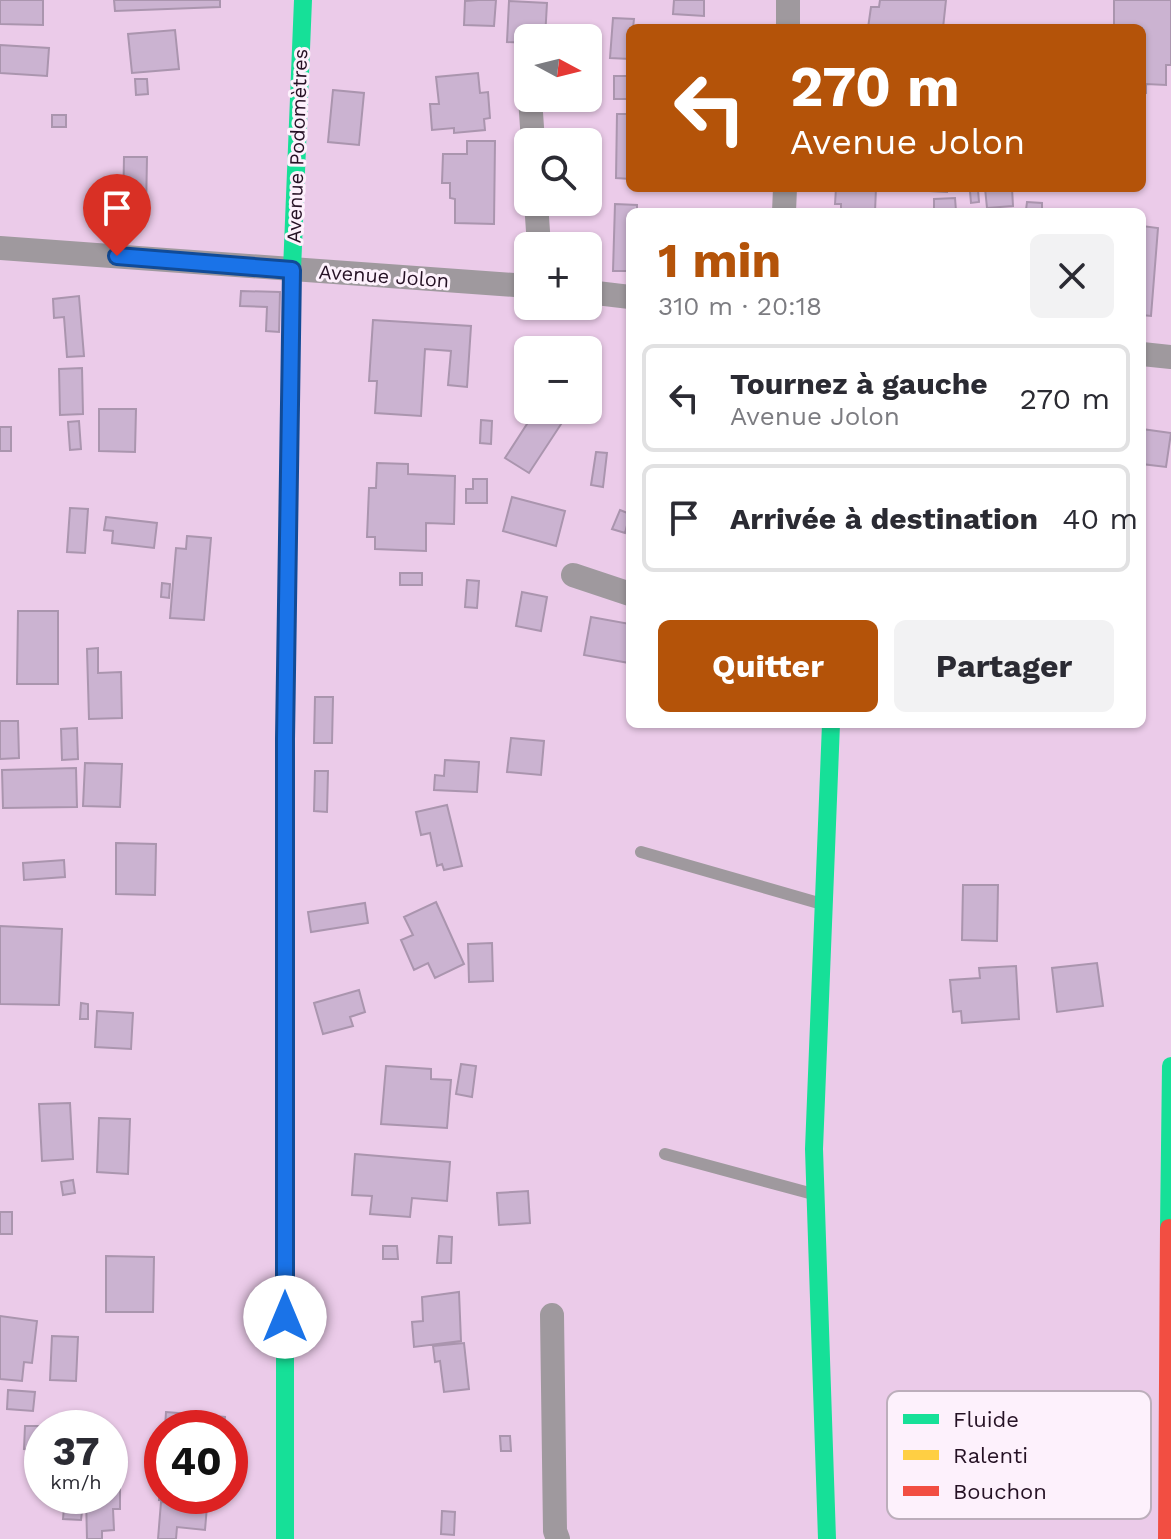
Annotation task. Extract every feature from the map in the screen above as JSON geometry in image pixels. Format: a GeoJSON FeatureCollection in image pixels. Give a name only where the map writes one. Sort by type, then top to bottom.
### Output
{"type":"FeatureCollection","features":[{"type":"Feature","properties":{"kind":"street","name":"Avenue Podomètres"},"geometry":{"type":"LineString","coordinates":[[285,1539],[285,739],[292,270],[303,0]]}},
{"type":"Feature","properties":{"kind":"street"},"geometry":{"type":"LineString","coordinates":[[788,0],[788,24]]}},
{"type":"Feature","properties":{"kind":"street","name":"Avenue Jolon"},"geometry":{"type":"LineString","coordinates":[[0,248],[514,285]]}},
{"type":"Feature","properties":{"kind":"street"},"geometry":{"type":"LineString","coordinates":[[602,294],[626,297]]}},
{"type":"Feature","properties":{"kind":"street"},"geometry":{"type":"LineString","coordinates":[[1146,354],[1171,357]]}},
{"type":"Feature","properties":{"kind":"street"},"geometry":{"type":"LineString","coordinates":[[573,575],[626,593]]}},
{"type":"Feature","properties":{"kind":"street"},"geometry":{"type":"LineString","coordinates":[[827,1539],[814,1149],[831,728]]}},
{"type":"Feature","properties":{"kind":"street"},"geometry":{"type":"LineString","coordinates":[[1167,1539],[1171,1066]]}},
{"type":"Feature","properties":{"kind":"street"},"geometry":{"type":"LineString","coordinates":[[552,1315],[555,1531],[558,1539]]}},
{"type":"Feature","properties":{"kind":"lane"},"geometry":{"type":"LineString","coordinates":[[641,852],[824,905]]}},
{"type":"Feature","properties":{"kind":"lane"},"geometry":{"type":"LineString","coordinates":[[665,1154],[816,1195]]}},
{"type":"Feature","properties":{"kind":"building"},"geometry":{"type":"Polygon","coordinates":[[[0,0],[43,0],[43,25],[0,24],[0,0]]]}},
{"type":"Feature","properties":{"kind":"building"},"geometry":{"type":"Polygon","coordinates":[[[114,0],[220,0],[220,7],[115,11],[114,0]]]}},
{"type":"Feature","properties":{"kind":"building"},"geometry":{"type":"Polygon","coordinates":[[[496,0],[494,26],[464,25],[465,1],[496,0]]]}},
{"type":"Feature","properties":{"kind":"building"},"geometry":{"type":"Polygon","coordinates":[[[674,0],[704,0],[704,16],[673,14],[674,0]]]}},
{"type":"Feature","properties":{"kind":"building"},"geometry":{"type":"Polygon","coordinates":[[[880,0],[946,0],[943,24],[869,24],[871,7],[879,7],[880,0]]]}},
{"type":"Feature","properties":{"kind":"building"},"geometry":{"type":"Polygon","coordinates":[[[1114,0],[1171,0],[1171,65],[1166,65],[1166,85],[1146,84],[1146,24],[1114,24],[1114,0]]]}},
{"type":"Feature","properties":{"kind":"building"},"geometry":{"type":"Polygon","coordinates":[[[509,1],[547,3],[546,24],[514,24],[514,42],[507,42],[509,1]]]}},
{"type":"Feature","properties":{"kind":"building"},"geometry":{"type":"Polygon","coordinates":[[[613,18],[634,19],[633,24],[626,24],[626,59],[610,58],[613,18]]]}},
{"type":"Feature","properties":{"kind":"building"},"geometry":{"type":"Polygon","coordinates":[[[175,30],[179,69],[132,73],[128,34],[175,30]]]}},
{"type":"Feature","properties":{"kind":"building"},"geometry":{"type":"Polygon","coordinates":[[[0,45],[49,48],[47,76],[0,73],[0,45]]]}},
{"type":"Feature","properties":{"kind":"building"},"geometry":{"type":"Polygon","coordinates":[[[478,73],[480,93],[488,92],[490,118],[484,119],[485,130],[454,133],[454,128],[432,130],[430,104],[439,104],[436,77],[478,73]]]}},
{"type":"Feature","properties":{"kind":"building"},"geometry":{"type":"Polygon","coordinates":[[[614,76],[626,76],[626,99],[614,99],[614,76]]]}},
{"type":"Feature","properties":{"kind":"building"},"geometry":{"type":"Polygon","coordinates":[[[135,79],[147,79],[148,94],[136,95],[135,79]]]}},
{"type":"Feature","properties":{"kind":"building"},"geometry":{"type":"Polygon","coordinates":[[[333,90],[364,93],[359,145],[328,142],[333,90]]]}},
{"type":"Feature","properties":{"kind":"building"},"geometry":{"type":"Polygon","coordinates":[[[617,114],[626,114],[626,179],[616,178],[617,114]]]}},
{"type":"Feature","properties":{"kind":"building"},"geometry":{"type":"Polygon","coordinates":[[[52,115],[66,115],[66,127],[52,127],[52,115]]]}},
{"type":"Feature","properties":{"kind":"building"},"geometry":{"type":"Polygon","coordinates":[[[467,141],[495,141],[494,224],[455,223],[455,199],[450,198],[450,183],[442,183],[443,154],[467,154],[467,141]]]}},
{"type":"Feature","properties":{"kind":"building"},"geometry":{"type":"Polygon","coordinates":[[[124,157],[147,157],[146,212],[123,212],[124,157]]]}},
{"type":"Feature","properties":{"kind":"building"},"geometry":{"type":"Polygon","coordinates":[[[836,192],[876,192],[875,208],[841,208],[841,204],[835,204],[836,192]]]}},
{"type":"Feature","properties":{"kind":"building"},"geometry":{"type":"Polygon","coordinates":[[[970,192],[978,192],[979,202],[971,203],[970,192]]]}},
{"type":"Feature","properties":{"kind":"building"},"geometry":{"type":"Polygon","coordinates":[[[985,192],[1012,192],[1013,206],[987,208],[985,192]]]}},
{"type":"Feature","properties":{"kind":"building"},"geometry":{"type":"Polygon","coordinates":[[[955,198],[956,208],[934,208],[934,199],[955,198]]]}},
{"type":"Feature","properties":{"kind":"building"},"geometry":{"type":"Polygon","coordinates":[[[1027,202],[1042,203],[1042,208],[1026,208],[1027,202]]]}},
{"type":"Feature","properties":{"kind":"building"},"geometry":{"type":"Polygon","coordinates":[[[615,204],[637,205],[637,208],[626,208],[626,271],[613,271],[615,204]]]}},
{"type":"Feature","properties":{"kind":"building"},"geometry":{"type":"Polygon","coordinates":[[[1146,226],[1158,228],[1151,316],[1146,315],[1146,226]]]}},
{"type":"Feature","properties":{"kind":"building"},"geometry":{"type":"Polygon","coordinates":[[[241,291],[280,292],[279,332],[266,331],[267,307],[240,306],[241,291]]]}},
{"type":"Feature","properties":{"kind":"building"},"geometry":{"type":"Polygon","coordinates":[[[79,296],[84,356],[67,357],[64,317],[54,318],[53,299],[79,296]]]}},
{"type":"Feature","properties":{"kind":"building"},"geometry":{"type":"Polygon","coordinates":[[[373,320],[471,326],[467,387],[448,385],[451,351],[425,349],[421,416],[375,413],[377,381],[369,381],[373,320]]]}},
{"type":"Feature","properties":{"kind":"building"},"geometry":{"type":"Polygon","coordinates":[[[82,368],[83,414],[60,415],[59,369],[82,368]]]}},
{"type":"Feature","properties":{"kind":"building"},"geometry":{"type":"Polygon","coordinates":[[[99,409],[136,409],[135,452],[99,451],[99,409]]]}},
{"type":"Feature","properties":{"kind":"building"},"geometry":{"type":"Polygon","coordinates":[[[481,420],[492,421],[491,444],[480,443],[481,420]]]}},
{"type":"Feature","properties":{"kind":"building"},"geometry":{"type":"Polygon","coordinates":[[[79,421],[81,449],[70,450],[68,422],[79,421]]]}},
{"type":"Feature","properties":{"kind":"building"},"geometry":{"type":"Polygon","coordinates":[[[527,424],[561,424],[529,473],[505,458],[527,424]]]}},
{"type":"Feature","properties":{"kind":"building"},"geometry":{"type":"Polygon","coordinates":[[[0,427],[11,427],[11,451],[0,451],[0,427]]]}},
{"type":"Feature","properties":{"kind":"building"},"geometry":{"type":"Polygon","coordinates":[[[1146,430],[1171,433],[1166,467],[1146,464],[1146,430]]]}},
{"type":"Feature","properties":{"kind":"building"},"geometry":{"type":"Polygon","coordinates":[[[596,452],[607,453],[603,487],[591,485],[596,452]]]}},
{"type":"Feature","properties":{"kind":"building"},"geometry":{"type":"Polygon","coordinates":[[[377,463],[408,464],[408,474],[455,476],[454,524],[426,523],[426,551],[375,549],[375,537],[367,537],[369,488],[376,488],[377,463]]]}},
{"type":"Feature","properties":{"kind":"building"},"geometry":{"type":"Polygon","coordinates":[[[473,479],[487,479],[487,503],[466,503],[466,489],[473,489],[473,479]]]}},
{"type":"Feature","properties":{"kind":"building"},"geometry":{"type":"Polygon","coordinates":[[[512,497],[565,511],[556,546],[503,531],[512,497]]]}},
{"type":"Feature","properties":{"kind":"building"},"geometry":{"type":"Polygon","coordinates":[[[70,508],[88,509],[85,553],[67,552],[70,508]]]}},
{"type":"Feature","properties":{"kind":"building"},"geometry":{"type":"Polygon","coordinates":[[[620,510],[626,512],[625,533],[612,529],[620,510]]]}},
{"type":"Feature","properties":{"kind":"building"},"geometry":{"type":"Polygon","coordinates":[[[106,517],[157,523],[154,548],[112,543],[113,531],[104,530],[106,517]]]}},
{"type":"Feature","properties":{"kind":"building"},"geometry":{"type":"Polygon","coordinates":[[[187,536],[211,538],[204,620],[170,618],[176,548],[186,549],[187,536]]]}},
{"type":"Feature","properties":{"kind":"building"},"geometry":{"type":"Polygon","coordinates":[[[400,573],[422,573],[422,585],[400,585],[400,573]]]}},
{"type":"Feature","properties":{"kind":"building"},"geometry":{"type":"Polygon","coordinates":[[[467,580],[479,581],[477,608],[465,607],[467,580]]]}},
{"type":"Feature","properties":{"kind":"building"},"geometry":{"type":"Polygon","coordinates":[[[162,583],[170,584],[169,598],[161,597],[162,583]]]}},
{"type":"Feature","properties":{"kind":"building"},"geometry":{"type":"Polygon","coordinates":[[[522,592],[547,597],[541,631],[516,626],[522,592]]]}},
{"type":"Feature","properties":{"kind":"building"},"geometry":{"type":"Polygon","coordinates":[[[18,611],[58,611],[58,684],[17,684],[18,611]]]}},
{"type":"Feature","properties":{"kind":"building"},"geometry":{"type":"Polygon","coordinates":[[[591,617],[626,623],[626,662],[584,655],[591,617]]]}},
{"type":"Feature","properties":{"kind":"building"},"geometry":{"type":"Polygon","coordinates":[[[98,648],[98,673],[121,672],[122,718],[89,719],[87,649],[98,648]]]}},
{"type":"Feature","properties":{"kind":"building"},"geometry":{"type":"Polygon","coordinates":[[[315,697],[333,697],[332,743],[314,743],[315,697]]]}},
{"type":"Feature","properties":{"kind":"building"},"geometry":{"type":"Polygon","coordinates":[[[0,721],[18,721],[19,758],[0,759],[0,721]]]}},
{"type":"Feature","properties":{"kind":"building"},"geometry":{"type":"Polygon","coordinates":[[[77,728],[78,759],[62,760],[61,729],[77,728]]]}},
{"type":"Feature","properties":{"kind":"building"},"geometry":{"type":"Polygon","coordinates":[[[511,738],[544,741],[541,775],[507,772],[511,738]]]}},
{"type":"Feature","properties":{"kind":"building"},"geometry":{"type":"Polygon","coordinates":[[[445,760],[479,762],[477,792],[434,790],[435,775],[444,776],[445,760]]]}},
{"type":"Feature","properties":{"kind":"building"},"geometry":{"type":"Polygon","coordinates":[[[85,763],[122,764],[120,807],[83,806],[85,763]]]}},
{"type":"Feature","properties":{"kind":"building"},"geometry":{"type":"Polygon","coordinates":[[[76,768],[77,807],[3,808],[2,770],[76,768]]]}},
{"type":"Feature","properties":{"kind":"building"},"geometry":{"type":"Polygon","coordinates":[[[315,771],[328,771],[327,812],[314,811],[315,771]]]}},
{"type":"Feature","properties":{"kind":"building"},"geometry":{"type":"Polygon","coordinates":[[[447,805],[462,866],[444,870],[442,864],[437,866],[430,833],[421,835],[416,812],[447,805]]]}},
{"type":"Feature","properties":{"kind":"building"},"geometry":{"type":"Polygon","coordinates":[[[116,843],[156,844],[155,895],[116,894],[116,843]]]}},
{"type":"Feature","properties":{"kind":"building"},"geometry":{"type":"Polygon","coordinates":[[[64,860],[65,877],[24,880],[23,863],[64,860]]]}},
{"type":"Feature","properties":{"kind":"building"},"geometry":{"type":"Polygon","coordinates":[[[963,885],[998,885],[997,941],[962,940],[963,885]]]}},
{"type":"Feature","properties":{"kind":"building"},"geometry":{"type":"Polygon","coordinates":[[[436,902],[464,964],[435,978],[428,963],[414,970],[401,940],[413,935],[404,917],[436,902]]]}},
{"type":"Feature","properties":{"kind":"building"},"geometry":{"type":"Polygon","coordinates":[[[365,903],[368,923],[311,932],[308,912],[365,903]]]}},
{"type":"Feature","properties":{"kind":"building"},"geometry":{"type":"Polygon","coordinates":[[[0,926],[62,929],[59,1005],[0,1004],[0,926]]]}},
{"type":"Feature","properties":{"kind":"building"},"geometry":{"type":"Polygon","coordinates":[[[492,943],[493,981],[469,982],[468,944],[492,943]]]}},
{"type":"Feature","properties":{"kind":"building"},"geometry":{"type":"Polygon","coordinates":[[[1097,963],[1103,1006],[1057,1012],[1052,968],[1097,963]]]}},
{"type":"Feature","properties":{"kind":"building"},"geometry":{"type":"Polygon","coordinates":[[[1016,966],[1019,1019],[962,1023],[961,1011],[953,1012],[950,980],[980,978],[979,968],[1016,966]]]}},
{"type":"Feature","properties":{"kind":"building"},"geometry":{"type":"Polygon","coordinates":[[[359,990],[365,1012],[350,1017],[353,1026],[323,1034],[314,1003],[359,990]]]}},
{"type":"Feature","properties":{"kind":"building"},"geometry":{"type":"Polygon","coordinates":[[[81,1003],[88,1004],[88,1019],[80,1019],[81,1003]]]}},
{"type":"Feature","properties":{"kind":"building"},"geometry":{"type":"Polygon","coordinates":[[[97,1011],[133,1013],[131,1049],[95,1047],[97,1011]]]}},
{"type":"Feature","properties":{"kind":"building"},"geometry":{"type":"Polygon","coordinates":[[[461,1064],[476,1066],[472,1097],[456,1094],[461,1064]]]}},
{"type":"Feature","properties":{"kind":"building"},"geometry":{"type":"Polygon","coordinates":[[[386,1066],[431,1069],[431,1079],[451,1080],[447,1128],[381,1124],[386,1066]]]}},
{"type":"Feature","properties":{"kind":"building"},"geometry":{"type":"Polygon","coordinates":[[[70,1103],[73,1159],[42,1161],[39,1104],[70,1103]]]}},
{"type":"Feature","properties":{"kind":"building"},"geometry":{"type":"Polygon","coordinates":[[[99,1118],[130,1119],[128,1174],[97,1172],[99,1118]]]}},
{"type":"Feature","properties":{"kind":"building"},"geometry":{"type":"Polygon","coordinates":[[[355,1154],[450,1162],[447,1201],[412,1198],[410,1217],[370,1214],[372,1196],[352,1195],[355,1154]]]}},
{"type":"Feature","properties":{"kind":"building"},"geometry":{"type":"Polygon","coordinates":[[[73,1180],[75,1193],[63,1195],[61,1182],[73,1180]]]}},
{"type":"Feature","properties":{"kind":"building"},"geometry":{"type":"Polygon","coordinates":[[[528,1191],[530,1223],[499,1225],[497,1193],[528,1191]]]}},
{"type":"Feature","properties":{"kind":"building"},"geometry":{"type":"Polygon","coordinates":[[[0,1212],[12,1212],[12,1234],[0,1234],[0,1212]]]}},
{"type":"Feature","properties":{"kind":"building"},"geometry":{"type":"Polygon","coordinates":[[[439,1236],[452,1237],[451,1263],[437,1263],[439,1236]]]}},
{"type":"Feature","properties":{"kind":"building"},"geometry":{"type":"Polygon","coordinates":[[[383,1246],[397,1246],[398,1259],[383,1259],[383,1246]]]}},
{"type":"Feature","properties":{"kind":"building"},"geometry":{"type":"Polygon","coordinates":[[[106,1256],[154,1257],[153,1312],[106,1312],[106,1256]]]}},
{"type":"Feature","properties":{"kind":"building"},"geometry":{"type":"Polygon","coordinates":[[[459,1292],[461,1341],[414,1347],[412,1322],[423,1321],[422,1297],[459,1292]]]}},
{"type":"Feature","properties":{"kind":"building"},"geometry":{"type":"Polygon","coordinates":[[[0,1316],[37,1321],[32,1363],[24,1362],[22,1381],[0,1379],[0,1316]]]}},
{"type":"Feature","properties":{"kind":"building"},"geometry":{"type":"Polygon","coordinates":[[[52,1336],[78,1337],[76,1381],[50,1380],[52,1336]]]}},
{"type":"Feature","properties":{"kind":"building"},"geometry":{"type":"Polygon","coordinates":[[[464,1343],[469,1389],[444,1392],[440,1361],[435,1362],[433,1346],[464,1343]]]}},
{"type":"Feature","properties":{"kind":"building"},"geometry":{"type":"Polygon","coordinates":[[[8,1390],[35,1392],[33,1410],[7,1409],[8,1390]]]}},
{"type":"Feature","properties":{"kind":"building"},"geometry":{"type":"Polygon","coordinates":[[[500,1436],[510,1436],[511,1451],[501,1451],[500,1436]]]}},
{"type":"Feature","properties":{"kind":"building"},"geometry":{"type":"Polygon","coordinates":[[[442,1511],[455,1512],[454,1535],[441,1534],[442,1511]]]}},
{"type":"Feature","properties":{"kind":"building"},"geometry":{"type":"Polygon","coordinates":[[[63,1514],[82,1514],[81,1520],[63,1519],[63,1514]]]}},
{"type":"Feature","properties":{"kind":"building"},"geometry":{"type":"Polygon","coordinates":[[[86,1514],[113,1514],[114,1530],[102,1531],[102,1539],[87,1539],[86,1514]]]}},
{"type":"Feature","properties":{"kind":"building"},"geometry":{"type":"Polygon","coordinates":[[[160,1514],[206,1514],[205,1530],[177,1527],[176,1539],[158,1539],[160,1514]]]}},
{"type":"Feature","properties":{"kind":"traffic: fast"},"geometry":{"type":"LineString","coordinates":[[290,405],[303,0]]}},
{"type":"Feature","properties":{"kind":"traffic: fast"},"geometry":{"type":"LineString","coordinates":[[827,1539],[814,1149],[831,728]]}},
{"type":"Feature","properties":{"kind":"traffic: fast"},"geometry":{"type":"LineString","coordinates":[[285,1040],[285,1539]]}},
{"type":"Feature","properties":{"kind":"traffic: fast"},"geometry":{"type":"LineString","coordinates":[[1169,1228],[1171,1066]]}},
{"type":"Feature","properties":{"kind":"traffic: slow"},"geometry":{"type":"LineString","coordinates":[[285,1040],[290,405]]}},
{"type":"Feature","properties":{"kind":"traffic: jam"},"geometry":{"type":"LineString","coordinates":[[1167,1539],[1169,1228]]}},
{"type":"Feature","properties":{"kind":"route"},"geometry":{"type":"LineString","coordinates":[[117,256],[292,270],[285,739],[285,1317]]}}]}
